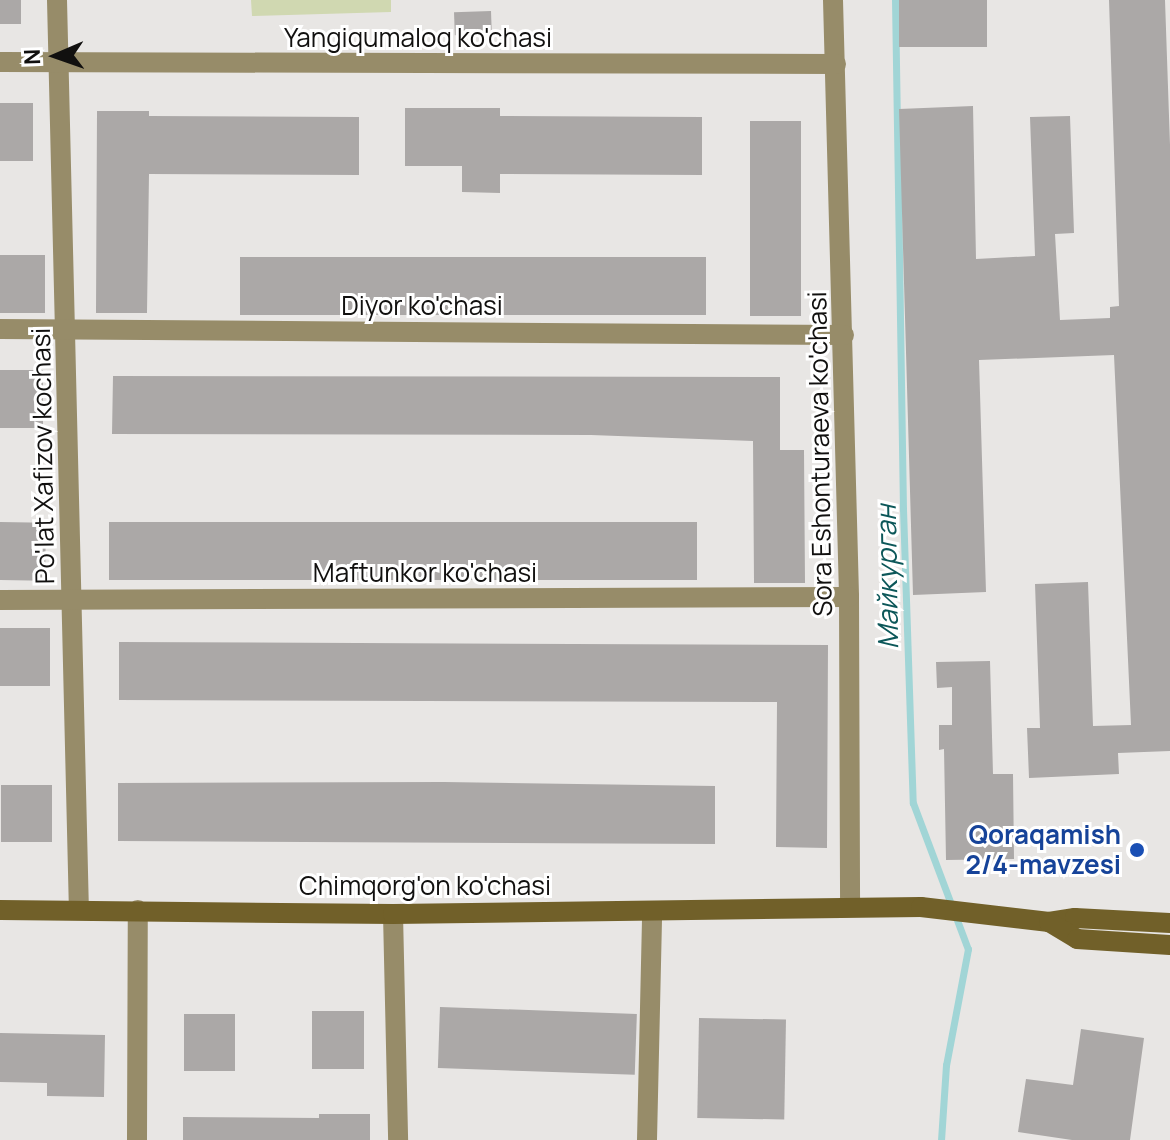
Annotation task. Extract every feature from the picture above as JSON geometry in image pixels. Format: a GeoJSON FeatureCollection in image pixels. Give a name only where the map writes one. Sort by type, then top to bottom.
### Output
{"type":"FeatureCollection","features":[{"type":"Feature","properties":{"kind":"street","name":"Po'lat Xafizov kochasi"},"geometry":{"type":"LineString","coordinates":[[57,0],[79,910]]}},
{"type":"Feature","properties":{"kind":"street","name":"Sora Eshonturaeva ko'chasi"},"geometry":{"type":"LineString","coordinates":[[833,0],[849,597],[850,907]]}},
{"type":"Feature","properties":{"kind":"street","name":"Yangiqumaloq ko'chasi"},"geometry":{"type":"LineString","coordinates":[[0,62],[836,64]]}},
{"type":"Feature","properties":{"kind":"street","name":"Diyor ko'chasi"},"geometry":{"type":"LineString","coordinates":[[0,329],[844,335]]}},
{"type":"Feature","properties":{"kind":"street","name":"Maftunkor ko'chasi"},"geometry":{"type":"LineString","coordinates":[[0,600],[849,597]]}},
{"type":"Feature","properties":{"kind":"street","name":"Chimqorg'on ko'chasi"},"geometry":{"type":"LineString","coordinates":[[0,910],[393,914],[850,907],[969,910],[1049,922]]}},
{"type":"Feature","properties":{"kind":"street"},"geometry":{"type":"LineString","coordinates":[[137,1140],[138,910]]}},
{"type":"Feature","properties":{"kind":"street"},"geometry":{"type":"LineString","coordinates":[[647,1140],[652,911]]}},
{"type":"Feature","properties":{"kind":"street"},"geometry":{"type":"LineString","coordinates":[[393,914],[398,1140]]}},
{"type":"Feature","properties":{"kind":"street"},"geometry":{"type":"LineString","coordinates":[[1049,922],[1075,918],[1170,923]]}},
{"type":"Feature","properties":{"kind":"street"},"geometry":{"type":"LineString","coordinates":[[1049,922],[1077,939],[1170,945]]}},
{"type":"Feature","properties":{"kind":"green space"},"geometry":{"type":"Polygon","coordinates":[[[251,0],[391,0],[391,12],[252,16],[251,0]]]}},
{"type":"Feature","properties":{"kind":"building"},"geometry":{"type":"Polygon","coordinates":[[[0,0],[21,0],[21,24],[0,24],[0,0]]]}},
{"type":"Feature","properties":{"kind":"building"},"geometry":{"type":"Polygon","coordinates":[[[899,0],[987,0],[987,47],[899,47],[899,0]]]}},
{"type":"Feature","properties":{"kind":"building"},"geometry":{"type":"Polygon","coordinates":[[[1109,0],[1165,0],[1170,145],[1170,751],[1118,753],[1119,774],[1029,778],[1027,728],[1040,728],[1035,584],[1088,582],[1093,726],[1131,725],[1114,355],[979,360],[986,592],[913,595],[899,109],[973,106],[976,259],[1035,256],[1030,117],[1070,116],[1074,233],[1055,234],[1060,320],[1110,318],[1110,307],[1119,306],[1109,0]]]}},
{"type":"Feature","properties":{"kind":"building"},"geometry":{"type":"Polygon","coordinates":[[[491,11],[492,34],[455,35],[454,12],[491,11]]]}},
{"type":"Feature","properties":{"kind":"building"},"geometry":{"type":"Polygon","coordinates":[[[0,103],[33,103],[33,161],[0,161],[0,103]]]}},
{"type":"Feature","properties":{"kind":"building"},"geometry":{"type":"Polygon","coordinates":[[[405,108],[500,108],[500,116],[702,117],[702,175],[500,174],[500,193],[462,192],[462,166],[405,166],[405,108]]]}},
{"type":"Feature","properties":{"kind":"building"},"geometry":{"type":"Polygon","coordinates":[[[97,111],[149,111],[149,116],[359,117],[359,175],[149,174],[147,313],[96,313],[97,111]]]}},
{"type":"Feature","properties":{"kind":"building"},"geometry":{"type":"Polygon","coordinates":[[[750,121],[801,121],[801,316],[750,316],[750,121]]]}},
{"type":"Feature","properties":{"kind":"building"},"geometry":{"type":"Polygon","coordinates":[[[0,255],[45,255],[45,313],[0,313],[0,255]]]}},
{"type":"Feature","properties":{"kind":"building"},"geometry":{"type":"Polygon","coordinates":[[[240,257],[706,257],[706,315],[240,315],[240,257]]]}},
{"type":"Feature","properties":{"kind":"building"},"geometry":{"type":"Polygon","coordinates":[[[0,370],[43,370],[43,428],[0,428],[0,370]]]}},
{"type":"Feature","properties":{"kind":"building"},"geometry":{"type":"Polygon","coordinates":[[[113,376],[780,377],[780,450],[804,450],[805,583],[754,583],[753,441],[591,435],[112,434],[113,376]]]}},
{"type":"Feature","properties":{"kind":"building"},"geometry":{"type":"Polygon","coordinates":[[[0,522],[46,523],[45,581],[0,580],[0,522]]]}},
{"type":"Feature","properties":{"kind":"building"},"geometry":{"type":"Polygon","coordinates":[[[109,522],[697,522],[697,580],[109,580],[109,522]]]}},
{"type":"Feature","properties":{"kind":"building"},"geometry":{"type":"Polygon","coordinates":[[[0,628],[50,628],[50,686],[0,686],[0,628]]]}},
{"type":"Feature","properties":{"kind":"building"},"geometry":{"type":"Polygon","coordinates":[[[119,642],[828,645],[827,848],[776,847],[777,702],[119,700],[119,642]]]}},
{"type":"Feature","properties":{"kind":"building"},"geometry":{"type":"Polygon","coordinates":[[[990,661],[993,774],[1013,774],[1014,859],[946,860],[944,749],[939,750],[939,725],[952,725],[952,687],[937,688],[936,662],[990,661]]]}},
{"type":"Feature","properties":{"kind":"building"},"geometry":{"type":"Polygon","coordinates":[[[444,782],[715,786],[715,844],[118,841],[118,783],[444,782]]]}},
{"type":"Feature","properties":{"kind":"building"},"geometry":{"type":"Polygon","coordinates":[[[1,785],[52,785],[52,842],[1,842],[1,785]]]}},
{"type":"Feature","properties":{"kind":"building"},"geometry":{"type":"Polygon","coordinates":[[[440,1007],[637,1014],[635,1075],[438,1068],[440,1007]]]}},
{"type":"Feature","properties":{"kind":"building"},"geometry":{"type":"Polygon","coordinates":[[[312,1011],[364,1011],[364,1069],[312,1069],[312,1011]]]}},
{"type":"Feature","properties":{"kind":"building"},"geometry":{"type":"Polygon","coordinates":[[[184,1014],[235,1014],[235,1071],[184,1071],[184,1014]]]}},
{"type":"Feature","properties":{"kind":"building"},"geometry":{"type":"Polygon","coordinates":[[[699,1018],[786,1020],[784,1120],[697,1118],[699,1018]]]}},
{"type":"Feature","properties":{"kind":"building"},"geometry":{"type":"Polygon","coordinates":[[[1081,1029],[1144,1038],[1130,1140],[1072,1140],[1018,1132],[1026,1079],[1073,1085],[1081,1029]]]}},
{"type":"Feature","properties":{"kind":"building"},"geometry":{"type":"Polygon","coordinates":[[[0,1033],[105,1035],[104,1097],[47,1096],[47,1083],[0,1082],[0,1033]]]}},
{"type":"Feature","properties":{"kind":"building"},"geometry":{"type":"Polygon","coordinates":[[[319,1114],[370,1114],[370,1140],[183,1140],[183,1117],[319,1118],[319,1114]]]}},
{"type":"Feature","properties":{"kind":"waterway","name":"Майкурган"},"geometry":{"type":"LineString","coordinates":[[895,0],[903,509],[913,803],[968,949],[946,1065],[941,1140]]}},
{"type":"Feature","properties":{"kind":"place","name":"Qoraqamish 2/4-mavzesi"},"geometry":{"type":"Point","coordinates":[1137,850]}}]}
